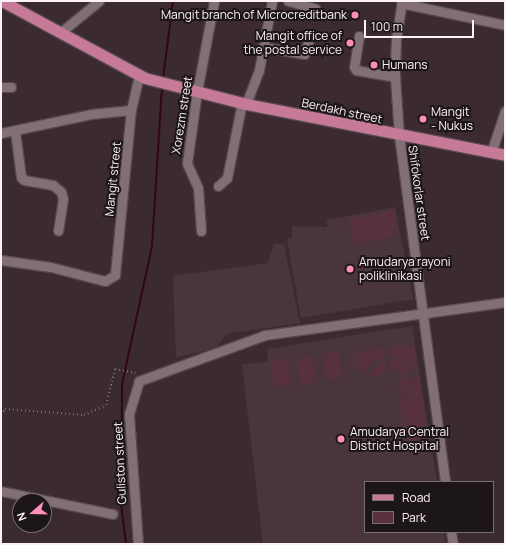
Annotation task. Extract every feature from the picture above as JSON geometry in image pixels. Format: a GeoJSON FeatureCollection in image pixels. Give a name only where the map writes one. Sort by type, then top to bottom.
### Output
{"type":"FeatureCollection","features":[{"type":"Feature","properties":{"kind":"main road"},"geometry":{"type":"LineString","coordinates":[[2,1],[16,5],[61,32],[142,76]]}},
{"type":"Feature","properties":{"kind":"main road","name":"Berdakh street"},"geometry":{"type":"LineString","coordinates":[[142,76],[197,92],[244,103],[399,136],[505,155]]}},
{"type":"Feature","properties":{"kind":"street"},"geometry":{"type":"LineString","coordinates":[[61,32],[99,1]]}},
{"type":"Feature","properties":{"kind":"street","name":"Xorezm street"},"geometry":{"type":"LineString","coordinates":[[201,231],[198,188],[187,164],[197,92],[214,1]]}},
{"type":"Feature","properties":{"kind":"street"},"geometry":{"type":"LineString","coordinates":[[218,186],[227,178],[244,103],[259,70],[272,1]]}},
{"type":"Feature","properties":{"kind":"street"},"geometry":{"type":"LineString","coordinates":[[288,1],[315,8]]}},
{"type":"Feature","properties":{"kind":"street"},"geometry":{"type":"LineString","coordinates":[[402,2],[505,25]]}},
{"type":"Feature","properties":{"kind":"street","name":"Shifokorlar street"},"geometry":{"type":"LineString","coordinates":[[402,2],[396,39],[395,77],[399,136],[445,481]]}},
{"type":"Feature","properties":{"kind":"street"},"geometry":{"type":"LineString","coordinates":[[359,36],[354,67],[356,70],[395,77]]}},
{"type":"Feature","properties":{"kind":"street"},"geometry":{"type":"LineString","coordinates":[[263,48],[304,54],[310,37]]}},
{"type":"Feature","properties":{"kind":"street","name":"Mangit street"},"geometry":{"type":"LineString","coordinates":[[1,260],[51,268],[105,281],[115,275],[131,110],[142,76]]}},
{"type":"Feature","properties":{"kind":"street"},"geometry":{"type":"LineString","coordinates":[[1,87],[11,87]]}},
{"type":"Feature","properties":{"kind":"street"},"geometry":{"type":"LineString","coordinates":[[1,133],[91,114],[131,110]]}},
{"type":"Feature","properties":{"kind":"street"},"geometry":{"type":"LineString","coordinates":[[491,153],[505,111]]}},
{"type":"Feature","properties":{"kind":"street"},"geometry":{"type":"LineString","coordinates":[[15,131],[21,177],[24,180],[53,185],[61,192],[63,200],[58,231]]}},
{"type":"Feature","properties":{"kind":"street"},"geometry":{"type":"LineString","coordinates":[[423,313],[505,302]]}},
{"type":"Feature","properties":{"kind":"street","name":"Guliston street"},"geometry":{"type":"LineString","coordinates":[[138,544],[129,414],[139,381],[265,335],[423,313]]}},
{"type":"Feature","properties":{"kind":"street"},"geometry":{"type":"LineString","coordinates":[[1,491],[113,514]]}},
{"type":"Feature","properties":{"kind":"street"},"geometry":{"type":"LineString","coordinates":[[451,533],[453,544]]}},
{"type":"Feature","properties":{"kind":"path"},"geometry":{"type":"LineString","coordinates":[[1,415],[5,409],[84,415],[106,405],[115,369],[135,371]]}},
{"type":"Feature","properties":{"kind":"shaded area","name":"Amudarya rayoni poliklinikasi"},"geometry":{"type":"Polygon","coordinates":[[[395,207],[413,299],[301,318],[287,239],[292,237],[292,226],[327,227],[327,220],[395,207]]]}},
{"type":"Feature","properties":{"kind":"shaded area"},"geometry":{"type":"Polygon","coordinates":[[[274,243],[284,245],[300,323],[226,334],[215,349],[176,357],[173,276],[268,263],[274,243]]]}},
{"type":"Feature","properties":{"kind":"shaded area","name":"Amudarya Central District Hospital"},"geometry":{"type":"Polygon","coordinates":[[[412,326],[437,481],[364,481],[364,533],[444,533],[445,544],[263,544],[242,365],[268,361],[267,349],[412,326]]]}},
{"type":"Feature","properties":{"kind":"green space"},"geometry":{"type":"Polygon","coordinates":[[[393,210],[398,235],[354,244],[349,219],[393,210]]]}},
{"type":"Feature","properties":{"kind":"green space"},"geometry":{"type":"Polygon","coordinates":[[[414,345],[418,372],[415,373],[405,360],[389,355],[388,347],[414,345]]]}},
{"type":"Feature","properties":{"kind":"green space"},"geometry":{"type":"Polygon","coordinates":[[[385,348],[386,355],[372,362],[365,374],[354,365],[353,353],[385,348]]]}},
{"type":"Feature","properties":{"kind":"green space"},"geometry":{"type":"Polygon","coordinates":[[[339,352],[342,378],[326,380],[322,354],[339,352]]]}},
{"type":"Feature","properties":{"kind":"green space"},"geometry":{"type":"Polygon","coordinates":[[[313,356],[317,382],[300,384],[297,358],[313,356]]]}},
{"type":"Feature","properties":{"kind":"green space"},"geometry":{"type":"Polygon","coordinates":[[[390,358],[403,361],[411,373],[402,375],[397,369],[391,368],[390,358]]]}},
{"type":"Feature","properties":{"kind":"green space"},"geometry":{"type":"Polygon","coordinates":[[[288,359],[291,385],[275,387],[271,361],[288,359]]]}},
{"type":"Feature","properties":{"kind":"green space"},"geometry":{"type":"Polygon","coordinates":[[[386,359],[388,369],[380,374],[369,376],[374,367],[386,359]]]}},
{"type":"Feature","properties":{"kind":"green space"},"geometry":{"type":"Polygon","coordinates":[[[415,376],[419,376],[428,438],[409,441],[404,435],[400,403],[411,394],[415,376]]]}},
{"type":"Feature","properties":{"kind":"green space"},"geometry":{"type":"Polygon","coordinates":[[[412,377],[410,389],[400,399],[398,389],[402,378],[412,377]]]}},
{"type":"Feature","properties":{"kind":"waterway"},"geometry":{"type":"LineString","coordinates":[[163,79],[173,1]]}},
{"type":"Feature","properties":{"kind":"waterway"},"geometry":{"type":"LineString","coordinates":[[126,544],[121,504],[122,384],[152,246],[162,85]]}},
{"type":"Feature","properties":{"kind":"place","name":"Mangit branch of Microcreditbank"},"geometry":{"type":"Point","coordinates":[355,15]}},
{"type":"Feature","properties":{"kind":"place","name":"Mangit office of the postal service"},"geometry":{"type":"Point","coordinates":[350,43]}},
{"type":"Feature","properties":{"kind":"place","name":"Humans"},"geometry":{"type":"Point","coordinates":[374,65]}},
{"type":"Feature","properties":{"kind":"place","name":"Mangit - Nukus"},"geometry":{"type":"Point","coordinates":[423,119]}},
{"type":"Feature","properties":{"kind":"place","name":"Amudarya rayoni poliklinikasi"},"geometry":{"type":"Point","coordinates":[350,269]}},
{"type":"Feature","properties":{"kind":"place","name":"Amudarya Central District Hospital"},"geometry":{"type":"Point","coordinates":[341,439]}}]}
